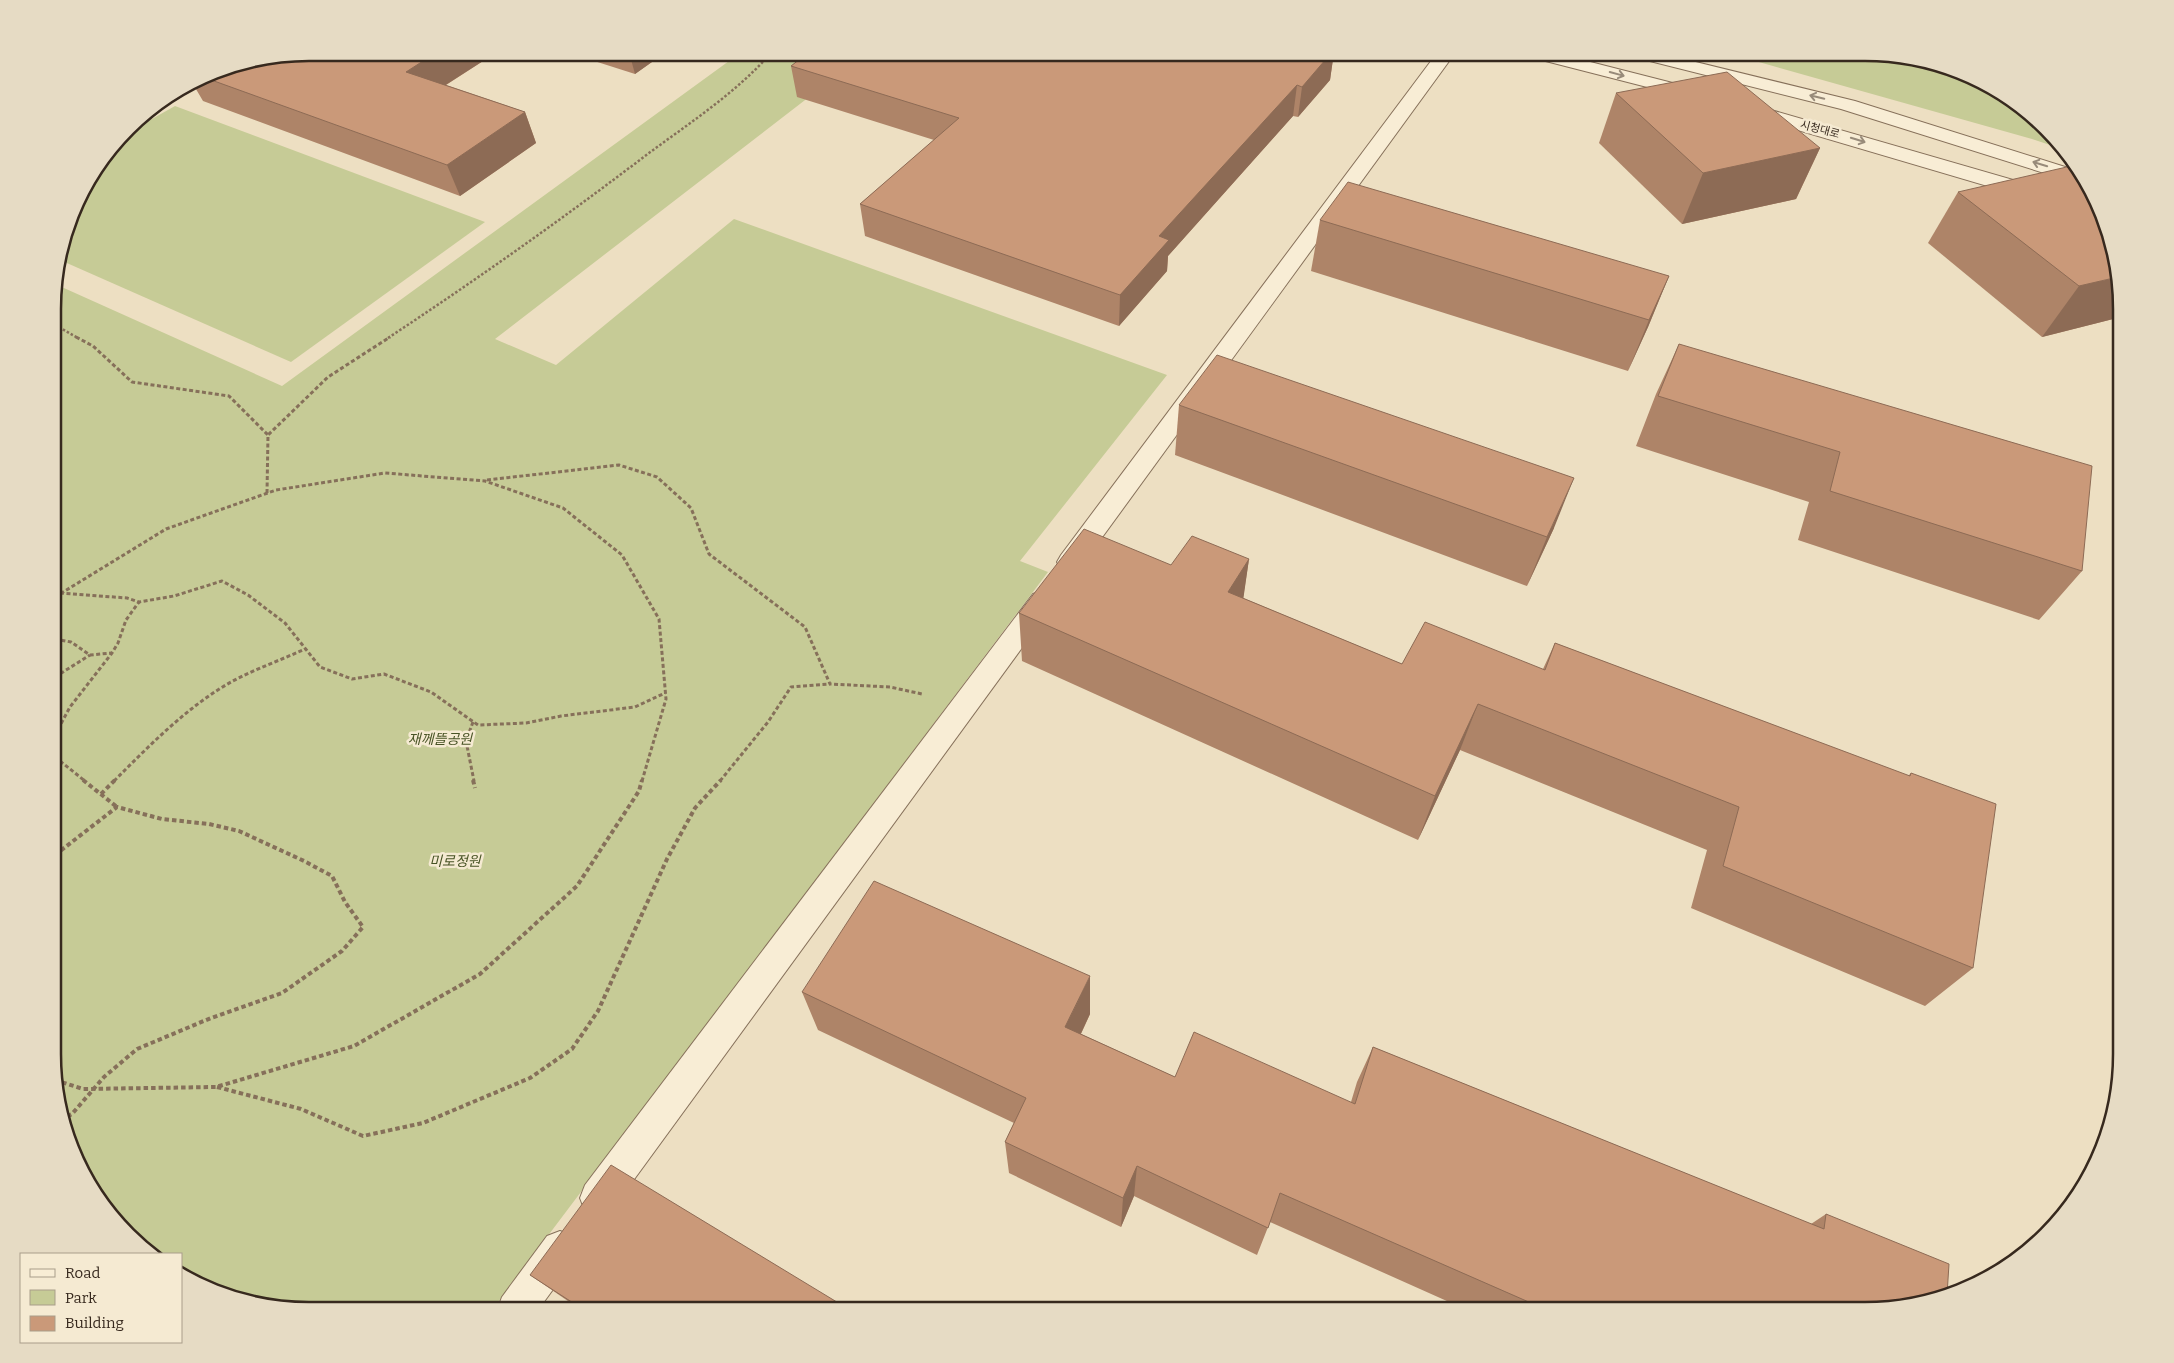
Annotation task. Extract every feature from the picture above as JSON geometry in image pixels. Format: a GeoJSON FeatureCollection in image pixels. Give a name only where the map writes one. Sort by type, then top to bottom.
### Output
{"type":"FeatureCollection","features":[{"type":"Feature","properties":{"kind":"street"},"geometry":{"type":"LineString","coordinates":[[521,1302],[966,704],[1439,61]]}},
{"type":"Feature","properties":{"kind":"street"},"geometry":{"type":"LineString","coordinates":[[1570,61],[1709,98]]}},
{"type":"Feature","properties":{"kind":"street"},"geometry":{"type":"LineString","coordinates":[[1675,61],[1848,105],[2074,176]]}},
{"type":"Feature","properties":{"kind":"street","name":"시청대로"},"geometry":{"type":"LineString","coordinates":[[1737,106],[1839,134],[2093,211]]}},
{"type":"Feature","properties":{"kind":"path"},"geometry":{"type":"LineString","coordinates":[[267,493],[268,435],[328,377],[474,282],[577,208],[713,104],[757,69],[764,61]]}},
{"type":"Feature","properties":{"kind":"path"},"geometry":{"type":"LineString","coordinates":[[61,328],[93,346],[132,382],[228,396],[268,435]]}},
{"type":"Feature","properties":{"kind":"path"},"geometry":{"type":"LineString","coordinates":[[61,591],[166,530],[276,490],[385,473],[485,481],[619,465],[657,477],[691,508],[709,554],[805,627],[830,684]]}},
{"type":"Feature","properties":{"kind":"path"},"geometry":{"type":"LineString","coordinates":[[216,1087],[354,1046],[480,974],[577,886],[639,791],[666,699],[659,619],[622,554],[563,508],[485,481]]}},
{"type":"Feature","properties":{"kind":"path"},"geometry":{"type":"LineString","coordinates":[[61,592],[127,598],[139,602],[174,596],[222,581],[248,595],[286,624],[320,667],[352,679],[384,674],[430,692],[478,725],[526,723],[560,716],[635,707],[665,693]]}},
{"type":"Feature","properties":{"kind":"path"},"geometry":{"type":"LineString","coordinates":[[61,724],[70,707],[112,653],[118,643],[126,620],[139,602]]}},
{"type":"Feature","properties":{"kind":"path"},"geometry":{"type":"LineString","coordinates":[[61,640],[71,642],[90,655]]}},
{"type":"Feature","properties":{"kind":"path"},"geometry":{"type":"LineString","coordinates":[[101,794],[150,744],[223,687],[305,649]]}},
{"type":"Feature","properties":{"kind":"path"},"geometry":{"type":"LineString","coordinates":[[61,673],[90,655],[112,653]]}},
{"type":"Feature","properties":{"kind":"path"},"geometry":{"type":"LineString","coordinates":[[63,1083],[83,1089],[216,1087],[301,1109],[363,1136],[423,1123],[530,1078],[572,1049],[598,1011],[667,860],[695,808],[732,768],[768,722],[791,687],[830,684],[890,687],[966,704]]}},
{"type":"Feature","properties":{"kind":"path"},"geometry":{"type":"LineString","coordinates":[[473,722],[466,741],[475,788]]}},
{"type":"Feature","properties":{"kind":"path"},"geometry":{"type":"LineString","coordinates":[[61,762],[117,807],[162,819],[209,824],[239,831],[332,876],[344,902],[364,928],[342,951],[282,993],[211,1018],[137,1048],[93,1089],[69,1115]]}},
{"type":"Feature","properties":{"kind":"path"},"geometry":{"type":"LineString","coordinates":[[61,850],[117,807]]}},
{"type":"Feature","properties":{"kind":"green space","name":"재께뜰공원"},"geometry":{"type":"Polygon","coordinates":[[[729,61],[856,61],[495,339],[556,365],[734,219],[1167,375],[1020,561],[1048,572],[498,1302],[309,1302],[277,1300],[230,1289],[214,1283],[182,1267],[182,1253],[162,1253],[158,1250],[134,1229],[113,1205],[94,1178],[80,1149],[66,1102],[61,1054],[62,287],[282,386],[729,61]]]}},
{"type":"Feature","properties":{"kind":"green space"},"geometry":{"type":"Polygon","coordinates":[[[1755,61],[1865,61],[1897,63],[1944,74],[1989,94],[2028,123],[2050,145],[1755,61]]]}},
{"type":"Feature","properties":{"kind":"green space"},"geometry":{"type":"Polygon","coordinates":[[[175,106],[485,222],[291,362],[66,263],[74,230],[94,185],[123,146],[149,121],[175,106]]]}},
{"type":"Feature","properties":{"kind":"building"},"geometry":{"type":"Polygon","coordinates":[[[309,61],[423,61],[406,72],[525,112],[447,165],[213,81],[230,74],[277,63],[309,61]]]}},
{"type":"Feature","properties":{"kind":"building"},"geometry":{"type":"Polygon","coordinates":[[[797,61],[1324,61],[1302,87],[1297,85],[1159,236],[1169,240],[1120,295],[860,204],[959,118],[791,66],[797,61]]]}},
{"type":"Feature","properties":{"kind":"building"},"geometry":{"type":"Polygon","coordinates":[[[1727,72],[1820,148],[1703,173],[1616,93],[1727,72]]]}},
{"type":"Feature","properties":{"kind":"building"},"geometry":{"type":"Polygon","coordinates":[[[2067,167],[2080,185],[2094,214],[2104,245],[2111,279],[2079,286],[1958,192],[2067,167]]]}},
{"type":"Feature","properties":{"kind":"building"},"geometry":{"type":"Polygon","coordinates":[[[1348,182],[1669,276],[1649,320],[1320,220],[1348,182]]]}},
{"type":"Feature","properties":{"kind":"building"},"geometry":{"type":"Polygon","coordinates":[[[1679,344],[2092,466],[2082,571],[1830,491],[1840,452],[1658,396],[1679,344]]]}},
{"type":"Feature","properties":{"kind":"building"},"geometry":{"type":"Polygon","coordinates":[[[1217,355],[1574,478],[1547,537],[1179,405],[1217,355]]]}},
{"type":"Feature","properties":{"kind":"building"},"geometry":{"type":"Polygon","coordinates":[[[1084,529],[1171,565],[1192,536],[1249,559],[1228,592],[1402,664],[1425,622],[1545,670],[1555,643],[1910,776],[1911,773],[1996,804],[1973,968],[1723,866],[1739,807],[1478,704],[1435,796],[1019,613],[1084,529]]]}},
{"type":"Feature","properties":{"kind":"building"},"geometry":{"type":"Polygon","coordinates":[[[874,881],[1090,976],[1065,1027],[1175,1077],[1194,1032],[1355,1104],[1373,1047],[1824,1229],[1826,1214],[1949,1264],[1947,1288],[1897,1300],[1865,1302],[1529,1302],[1280,1193],[1268,1228],[1137,1166],[1123,1198],[1005,1142],[1026,1098],[802,992],[874,881]]]}},
{"type":"Feature","properties":{"kind":"building"},"geometry":{"type":"Polygon","coordinates":[[[611,1165],[837,1302],[572,1302],[530,1275],[611,1165]]]}},
{"type":"Feature","properties":{"kind":"park label","name":"미로정원"},"geometry":{"type":"Point","coordinates":[455,861]}}]}
